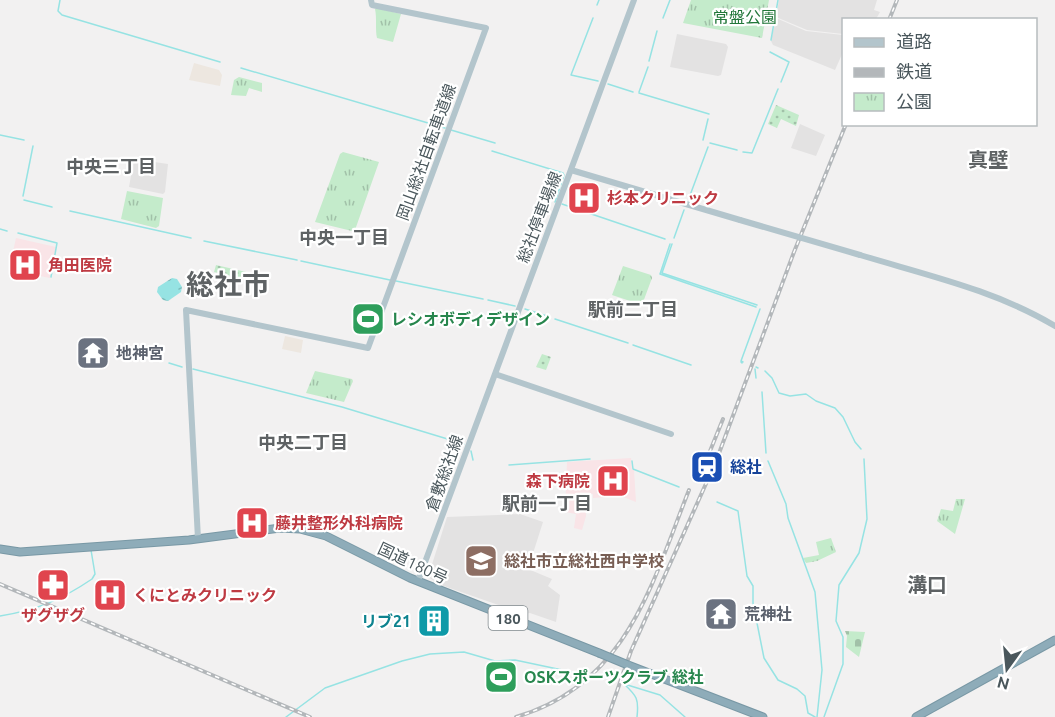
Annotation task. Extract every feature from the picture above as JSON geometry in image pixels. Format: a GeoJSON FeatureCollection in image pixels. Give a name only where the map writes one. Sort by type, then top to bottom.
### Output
{"type":"FeatureCollection","features":[{"type":"Feature","properties":{"kind":"highway","name":"国道180号"},"geometry":{"type":"LineString","coordinates":[[0,549],[20,552],[198,539],[280,528],[300,529],[333,539],[418,581],[763,717]]}},
{"type":"Feature","properties":{"kind":"highway"},"geometry":{"type":"LineString","coordinates":[[916,717],[1055,640]]}},
{"type":"Feature","properties":{"kind":"main road","name":"岡山総社自転車道線"},"geometry":{"type":"LineString","coordinates":[[198,539],[186,310],[368,348],[486,28],[372,5],[371,0]]}},
{"type":"Feature","properties":{"kind":"main road"},"geometry":{"type":"LineString","coordinates":[[570,170],[634,0]]}},
{"type":"Feature","properties":{"kind":"main road","name":"総社停車場線"},"geometry":{"type":"LineString","coordinates":[[495,374],[570,170],[994,296],[1055,326]]}},
{"type":"Feature","properties":{"kind":"main road"},"geometry":{"type":"LineString","coordinates":[[495,374],[671,434]]}},
{"type":"Feature","properties":{"kind":"main road","name":"倉敷総社線"},"geometry":{"type":"LineString","coordinates":[[418,581],[495,374]]}},
{"type":"Feature","properties":{"kind":"shaded area"},"geometry":{"type":"Polygon","coordinates":[[[779,0],[877,0],[874,10],[880,12],[877,18],[842,18],[842,34],[807,30],[776,17],[779,0]]]}},
{"type":"Feature","properties":{"kind":"shaded area"},"geometry":{"type":"Polygon","coordinates":[[[776,18],[806,31],[842,35],[842,54],[835,70],[773,45],[771,41],[776,18]]]}},
{"type":"Feature","properties":{"kind":"shaded area"},"geometry":{"type":"Polygon","coordinates":[[[677,34],[726,44],[728,47],[721,75],[670,67],[677,34]]]}},
{"type":"Feature","properties":{"kind":"shaded area"},"geometry":{"type":"Polygon","coordinates":[[[194,63],[219,70],[222,75],[220,86],[189,80],[194,63]]]}},
{"type":"Feature","properties":{"kind":"shaded area"},"geometry":{"type":"Polygon","coordinates":[[[800,124],[825,135],[816,156],[791,148],[800,124]]]}},
{"type":"Feature","properties":{"kind":"shaded area"},"geometry":{"type":"Polygon","coordinates":[[[134,159],[168,164],[163,194],[129,187],[134,159]]]}},
{"type":"Feature","properties":{"kind":"shaded area"},"geometry":{"type":"Polygon","coordinates":[[[16,238],[56,247],[50,278],[14,271],[10,265],[16,238]]]}},
{"type":"Feature","properties":{"kind":"shaded area"},"geometry":{"type":"Polygon","coordinates":[[[285,336],[303,340],[301,353],[282,349],[285,336]]]}},
{"type":"Feature","properties":{"kind":"shaded area"},"geometry":{"type":"Polygon","coordinates":[[[631,458],[636,502],[621,496],[593,498],[593,494],[585,495],[586,516],[582,530],[574,528],[576,514],[565,512],[567,462],[631,458]]]}},
{"type":"Feature","properties":{"kind":"shaded area","name":"総社市立総社西中学校"},"geometry":{"type":"Polygon","coordinates":[[[520,514],[543,522],[528,569],[552,579],[548,586],[560,595],[556,622],[530,613],[524,614],[441,585],[428,577],[447,517],[520,514]]]}},
{"type":"Feature","properties":{"kind":"green space","name":"常盤公園"},"geometry":{"type":"Polygon","coordinates":[[[691,0],[769,0],[762,38],[683,23],[691,0]]]}},
{"type":"Feature","properties":{"kind":"green space"},"geometry":{"type":"Polygon","coordinates":[[[375,9],[401,14],[393,42],[377,38],[375,9]]]}},
{"type":"Feature","properties":{"kind":"green space"},"geometry":{"type":"Polygon","coordinates":[[[239,77],[262,83],[262,92],[249,88],[246,96],[231,95],[234,80],[239,77]]]}},
{"type":"Feature","properties":{"kind":"green space"},"geometry":{"type":"Polygon","coordinates":[[[776,105],[799,115],[796,126],[781,119],[777,128],[768,124],[776,105]]]}},
{"type":"Feature","properties":{"kind":"green space"},"geometry":{"type":"Polygon","coordinates":[[[343,152],[379,162],[355,230],[352,231],[315,222],[340,154],[343,152]]]}},
{"type":"Feature","properties":{"kind":"green space"},"geometry":{"type":"Polygon","coordinates":[[[127,191],[163,198],[159,226],[156,228],[121,219],[127,191]]]}},
{"type":"Feature","properties":{"kind":"green space"},"geometry":{"type":"Polygon","coordinates":[[[216,265],[255,274],[254,281],[214,272],[216,265]]]}},
{"type":"Feature","properties":{"kind":"green space"},"geometry":{"type":"Polygon","coordinates":[[[623,266],[651,275],[652,278],[642,305],[612,295],[623,266]]]}},
{"type":"Feature","properties":{"kind":"green space"},"geometry":{"type":"Polygon","coordinates":[[[542,354],[551,357],[546,370],[536,367],[542,354]]]}},
{"type":"Feature","properties":{"kind":"green space"},"geometry":{"type":"Polygon","coordinates":[[[315,371],[352,379],[344,402],[306,393],[315,371]]]}},
{"type":"Feature","properties":{"kind":"green space"},"geometry":{"type":"Polygon","coordinates":[[[956,499],[965,499],[955,534],[937,521],[941,509],[953,511],[956,499]]]}},
{"type":"Feature","properties":{"kind":"green space"},"geometry":{"type":"Polygon","coordinates":[[[831,538],[836,552],[817,561],[806,563],[803,558],[819,555],[816,542],[831,538]]]}},
{"type":"Feature","properties":{"kind":"green space"},"geometry":{"type":"Polygon","coordinates":[[[845,631],[865,632],[859,657],[846,647],[845,631]]]}},
{"type":"Feature","properties":{"kind":"water"},"geometry":{"type":"Polygon","coordinates":[[[172,278],[177,279],[182,287],[181,292],[168,301],[163,300],[157,292],[158,287],[172,278]]]}},
{"type":"Feature","properties":{"kind":"waterway"},"geometry":{"type":"LineString","coordinates":[[60,0],[58,11],[62,15],[220,62]]}},
{"type":"Feature","properties":{"kind":"waterway"},"geometry":{"type":"LineString","coordinates":[[597,5],[599,0]]}},
{"type":"Feature","properties":{"kind":"waterway"},"geometry":{"type":"LineString","coordinates":[[663,18],[670,0]]}},
{"type":"Feature","properties":{"kind":"waterway"},"geometry":{"type":"LineString","coordinates":[[771,40],[778,0]]}},
{"type":"Feature","properties":{"kind":"waterway"},"geometry":{"type":"LineString","coordinates":[[593,18],[571,75],[598,81]]}},
{"type":"Feature","properties":{"kind":"waterway"},"geometry":{"type":"LineString","coordinates":[[649,61],[657,31]]}},
{"type":"Feature","properties":{"kind":"waterway"},"geometry":{"type":"LineString","coordinates":[[770,52],[789,62],[781,82]]}},
{"type":"Feature","properties":{"kind":"waterway"},"geometry":{"type":"LineString","coordinates":[[639,92],[648,67]]}},
{"type":"Feature","properties":{"kind":"waterway"},"geometry":{"type":"LineString","coordinates":[[241,68],[445,128]]}},
{"type":"Feature","properties":{"kind":"waterway"},"geometry":{"type":"LineString","coordinates":[[608,84],[633,92]]}},
{"type":"Feature","properties":{"kind":"waterway"},"geometry":{"type":"LineString","coordinates":[[743,152],[752,153],[778,89]]}},
{"type":"Feature","properties":{"kind":"waterway"},"geometry":{"type":"LineString","coordinates":[[639,93],[709,114]]}},
{"type":"Feature","properties":{"kind":"waterway"},"geometry":{"type":"LineString","coordinates":[[703,140],[708,119]]}},
{"type":"Feature","properties":{"kind":"waterway"},"geometry":{"type":"LineString","coordinates":[[451,130],[495,143]]}},
{"type":"Feature","properties":{"kind":"waterway"},"geometry":{"type":"LineString","coordinates":[[0,135],[24,140]]}},
{"type":"Feature","properties":{"kind":"waterway"},"geometry":{"type":"LineString","coordinates":[[710,143],[737,150]]}},
{"type":"Feature","properties":{"kind":"waterway"},"geometry":{"type":"LineString","coordinates":[[23,196],[33,146]]}},
{"type":"Feature","properties":{"kind":"waterway"},"geometry":{"type":"LineString","coordinates":[[689,198],[708,147]]}},
{"type":"Feature","properties":{"kind":"waterway"},"geometry":{"type":"LineString","coordinates":[[492,151],[563,173],[555,202]]}},
{"type":"Feature","properties":{"kind":"waterway"},"geometry":{"type":"LineString","coordinates":[[24,200],[52,207]]}},
{"type":"Feature","properties":{"kind":"waterway"},"geometry":{"type":"LineString","coordinates":[[562,204],[665,239]]}},
{"type":"Feature","properties":{"kind":"waterway"},"geometry":{"type":"LineString","coordinates":[[674,238],[684,210]]}},
{"type":"Feature","properties":{"kind":"waterway"},"geometry":{"type":"LineString","coordinates":[[70,211],[191,238]]}},
{"type":"Feature","properties":{"kind":"waterway"},"geometry":{"type":"LineString","coordinates":[[0,229],[7,231]]}},
{"type":"Feature","properties":{"kind":"waterway"},"geometry":{"type":"LineString","coordinates":[[18,233],[57,243],[51,277]]}},
{"type":"Feature","properties":{"kind":"waterway"},"geometry":{"type":"LineString","coordinates":[[204,241],[297,260]]}},
{"type":"Feature","properties":{"kind":"waterway"},"geometry":{"type":"LineString","coordinates":[[670,244],[660,274],[756,307]]}},
{"type":"Feature","properties":{"kind":"waterway"},"geometry":{"type":"LineString","coordinates":[[672,244],[662,273],[757,305]]}},
{"type":"Feature","properties":{"kind":"waterway"},"geometry":{"type":"LineString","coordinates":[[301,261],[390,280]]}},
{"type":"Feature","properties":{"kind":"waterway"},"geometry":{"type":"LineString","coordinates":[[396,281],[483,299]]}},
{"type":"Feature","properties":{"kind":"waterway"},"geometry":{"type":"LineString","coordinates":[[488,300],[515,306]]}},
{"type":"Feature","properties":{"kind":"waterway"},"geometry":{"type":"LineString","coordinates":[[525,309],[550,317]]}},
{"type":"Feature","properties":{"kind":"waterway"},"geometry":{"type":"LineString","coordinates":[[743,362],[741,361],[760,309]]}},
{"type":"Feature","properties":{"kind":"waterway"},"geometry":{"type":"LineString","coordinates":[[555,319],[628,343]]}},
{"type":"Feature","properties":{"kind":"waterway"},"geometry":{"type":"LineString","coordinates":[[633,345],[691,365]]}},
{"type":"Feature","properties":{"kind":"waterway"},"geometry":{"type":"LineString","coordinates":[[169,363],[182,367]]}},
{"type":"Feature","properties":{"kind":"waterway"},"geometry":{"type":"LineString","coordinates":[[193,369],[342,407],[464,444]]}},
{"type":"Feature","properties":{"kind":"waterway"},"geometry":{"type":"LineString","coordinates":[[755,369],[756,378]]}},
{"type":"Feature","properties":{"kind":"waterway"},"geometry":{"type":"LineString","coordinates":[[765,371],[772,378],[779,393],[790,396],[806,394],[816,401],[835,408],[843,417],[861,449]]}},
{"type":"Feature","properties":{"kind":"waterway"},"geometry":{"type":"LineString","coordinates":[[762,392],[766,453]]}},
{"type":"Feature","properties":{"kind":"waterway"},"geometry":{"type":"LineString","coordinates":[[471,451],[473,460]]}},
{"type":"Feature","properties":{"kind":"waterway"},"geometry":{"type":"LineString","coordinates":[[509,465],[590,459]]}},
{"type":"Feature","properties":{"kind":"waterway"},"geometry":{"type":"LineString","coordinates":[[824,717],[843,664],[843,637],[836,621],[839,585],[859,553],[867,519],[864,459]]}},
{"type":"Feature","properties":{"kind":"waterway"},"geometry":{"type":"LineString","coordinates":[[632,461],[633,469],[679,487]]}},
{"type":"Feature","properties":{"kind":"waterway"},"geometry":{"type":"LineString","coordinates":[[768,461],[786,504],[788,518],[815,592],[822,670],[817,717]]}},
{"type":"Feature","properties":{"kind":"waterway"},"geometry":{"type":"LineString","coordinates":[[717,502],[738,511],[747,576],[753,586],[753,603],[764,658],[778,680],[797,689],[805,696],[808,713],[815,717]]}},
{"type":"Feature","properties":{"kind":"waterway"},"geometry":{"type":"LineString","coordinates":[[0,616],[26,611],[48,603],[92,579],[95,574],[91,550]]}},
{"type":"Feature","properties":{"kind":"waterway"},"geometry":{"type":"LineString","coordinates":[[286,717],[325,688],[402,661],[430,654],[464,652],[495,661],[515,660],[586,675]]}},
{"type":"Feature","properties":{"kind":"waterway"},"geometry":{"type":"LineString","coordinates":[[621,683],[660,695],[685,717]]}},
{"type":"Feature","properties":{"kind":"waterway"},"geometry":{"type":"LineString","coordinates":[[624,684],[636,698],[637,717]]}},
{"type":"Feature","properties":{"kind":"railway"},"geometry":{"type":"LineString","coordinates":[[890,18],[897,0]]}},
{"type":"Feature","properties":{"kind":"railway"},"geometry":{"type":"LineString","coordinates":[[715,464],[794,252],[845,126]]}},
{"type":"Feature","properties":{"kind":"railway"},"geometry":{"type":"LineString","coordinates":[[706,461],[723,419]]}},
{"type":"Feature","properties":{"kind":"railway"},"geometry":{"type":"LineString","coordinates":[[608,717],[631,651],[713,468]]}},
{"type":"Feature","properties":{"kind":"railway"},"geometry":{"type":"LineString","coordinates":[[516,717],[554,702],[585,681],[609,656],[630,627],[647,595],[689,490]]}},
{"type":"Feature","properties":{"kind":"railway"},"geometry":{"type":"LineString","coordinates":[[0,584],[310,717]]}},
{"type":"Feature","properties":{"kind":"place","name":"杉本クリニック"},"geometry":{"type":"Point","coordinates":[584,198]}},
{"type":"Feature","properties":{"kind":"place","name":"角田医院"},"geometry":{"type":"Point","coordinates":[25,265]}},
{"type":"Feature","properties":{"kind":"place","name":"レシオボディデザイン"},"geometry":{"type":"Point","coordinates":[368,319]}},
{"type":"Feature","properties":{"kind":"place","name":"地神宮"},"geometry":{"type":"Point","coordinates":[93,353]}},
{"type":"Feature","properties":{"kind":"place","name":"総社"},"geometry":{"type":"Point","coordinates":[707,467]}},
{"type":"Feature","properties":{"kind":"place","name":"森下病院"},"geometry":{"type":"Point","coordinates":[613,481]}},
{"type":"Feature","properties":{"kind":"place","name":"藤井整形外科病院"},"geometry":{"type":"Point","coordinates":[252,523]}},
{"type":"Feature","properties":{"kind":"place","name":"総社市立総社西中学校"},"geometry":{"type":"Point","coordinates":[481,561]}},
{"type":"Feature","properties":{"kind":"place","name":"ザグザグ"},"geometry":{"type":"Point","coordinates":[53,585]}},
{"type":"Feature","properties":{"kind":"place","name":"くにとみクリニック"},"geometry":{"type":"Point","coordinates":[110,595]}},
{"type":"Feature","properties":{"kind":"place","name":"荒神社"},"geometry":{"type":"Point","coordinates":[721,614]}},
{"type":"Feature","properties":{"kind":"place","name":"リブ21"},"geometry":{"type":"Point","coordinates":[434,621]}},
{"type":"Feature","properties":{"kind":"place","name":"OSKスポーツクラブ 総社"},"geometry":{"type":"Point","coordinates":[501,677]}},
{"type":"Feature","properties":{"kind":"district","name":"真壁"},"geometry":{"type":"Point","coordinates":[988,159]}},
{"type":"Feature","properties":{"kind":"district","name":"中央三丁目"},"geometry":{"type":"Point","coordinates":[111,166]}},
{"type":"Feature","properties":{"kind":"district","name":"中央一丁目"},"geometry":{"type":"Point","coordinates":[344,237]}},
{"type":"Feature","properties":{"kind":"district","name":"総社市"},"geometry":{"type":"Point","coordinates":[228,283]}},
{"type":"Feature","properties":{"kind":"district","name":"駅前二丁目"},"geometry":{"type":"Point","coordinates":[633,309]}},
{"type":"Feature","properties":{"kind":"district","name":"中央二丁目"},"geometry":{"type":"Point","coordinates":[303,442]}},
{"type":"Feature","properties":{"kind":"district","name":"駅前一丁目"},"geometry":{"type":"Point","coordinates":[547,503]}},
{"type":"Feature","properties":{"kind":"district","name":"溝口"},"geometry":{"type":"Point","coordinates":[927,584]}}]}
